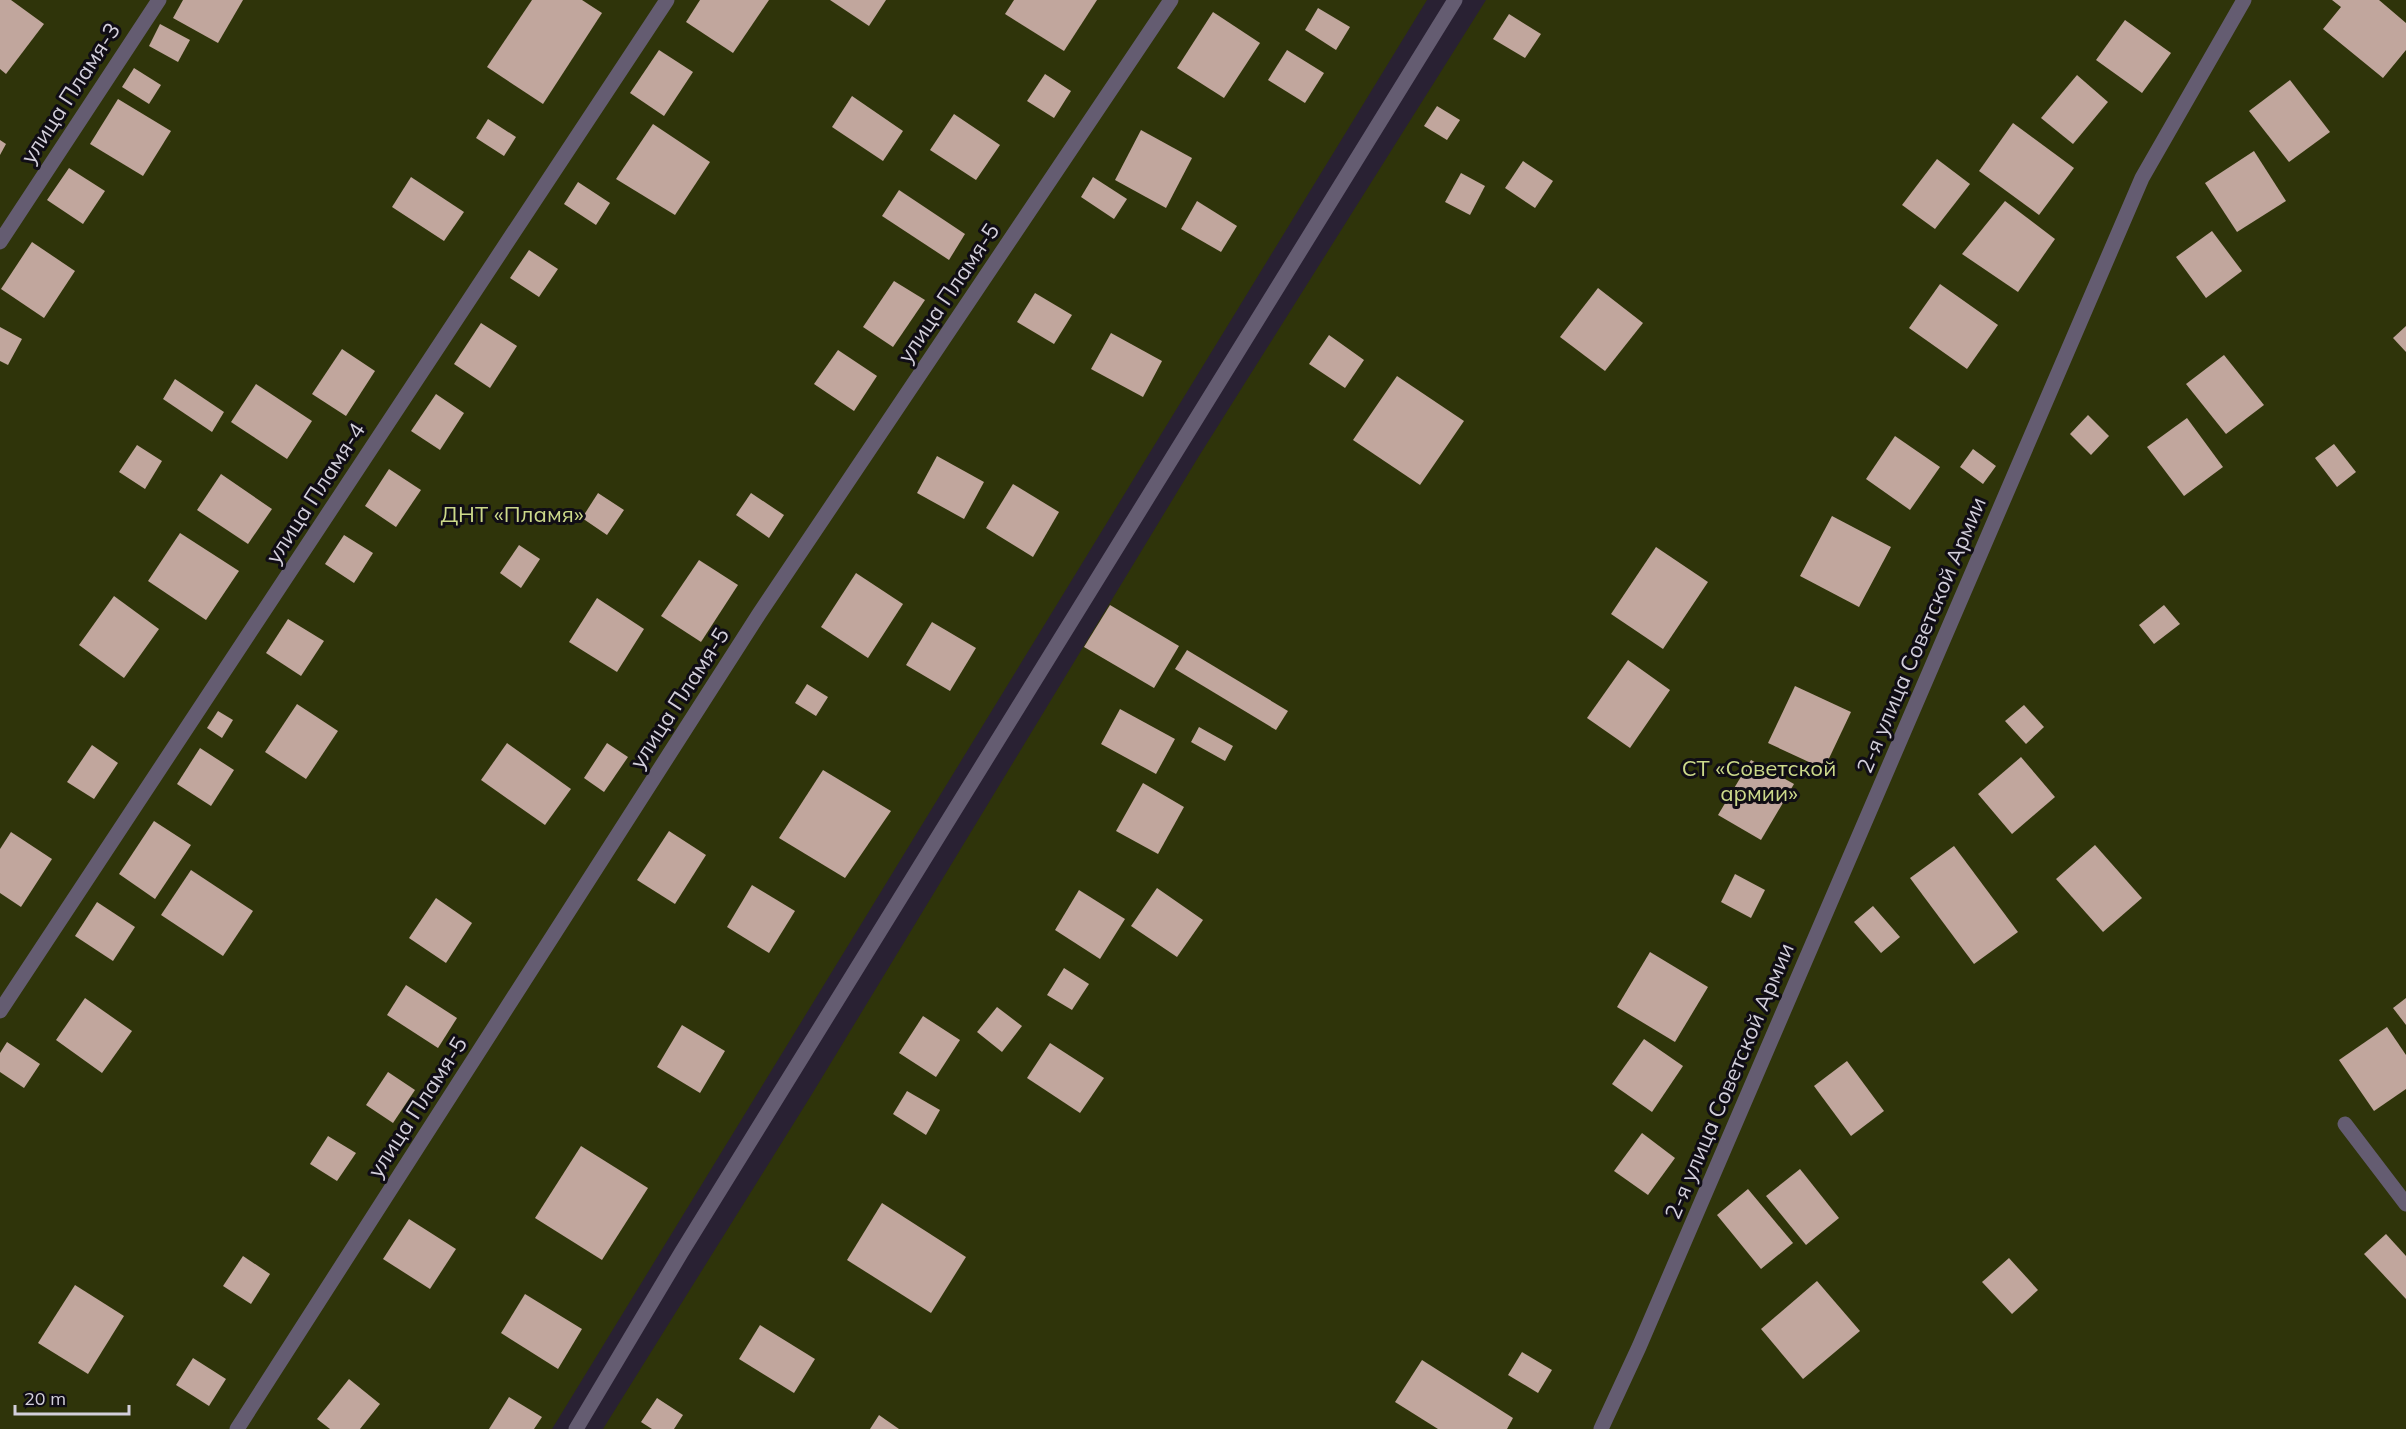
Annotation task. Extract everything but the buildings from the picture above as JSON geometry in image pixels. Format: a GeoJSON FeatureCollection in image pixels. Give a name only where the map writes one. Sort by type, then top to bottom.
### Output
{"type":"FeatureCollection","features":[{"type":"Feature","properties":{"kind":"street","name":"улица Пламя-3"},"geometry":{"type":"LineString","coordinates":[[0,242],[159,0]]}},
{"type":"Feature","properties":{"kind":"street","name":"улица Пламя-4"},"geometry":{"type":"LineString","coordinates":[[0,1011],[667,0]]}},
{"type":"Feature","properties":{"kind":"street","name":"улица Пламя-5"},"geometry":{"type":"LineString","coordinates":[[237,1429],[759,614],[1171,0]]}},
{"type":"Feature","properties":{"kind":"street"},"geometry":{"type":"LineString","coordinates":[[576,1429],[681,1253],[1455,0]]}},
{"type":"Feature","properties":{"kind":"street","name":"2-я улица Советской Армии"},"geometry":{"type":"LineString","coordinates":[[1601,1429],[1639,1347],[2142,178],[2244,0]]}},
{"type":"Feature","properties":{"kind":"street"},"geometry":{"type":"LineString","coordinates":[[2345,1124],[2406,1204]]}},
{"type":"Feature","properties":{"kind":"green space","name":"ДНТ «Пламя»"},"geometry":{"type":"Polygon","coordinates":[[[0,0],[1427,0],[552,1429],[0,1429],[0,0]]]}},
{"type":"Feature","properties":{"kind":"green space","name":"СТ «Советской армии»"},"geometry":{"type":"Polygon","coordinates":[[[1486,0],[2406,0],[2406,1429],[603,1429],[812,1094],[1199,456],[1486,0]]]}}]}
